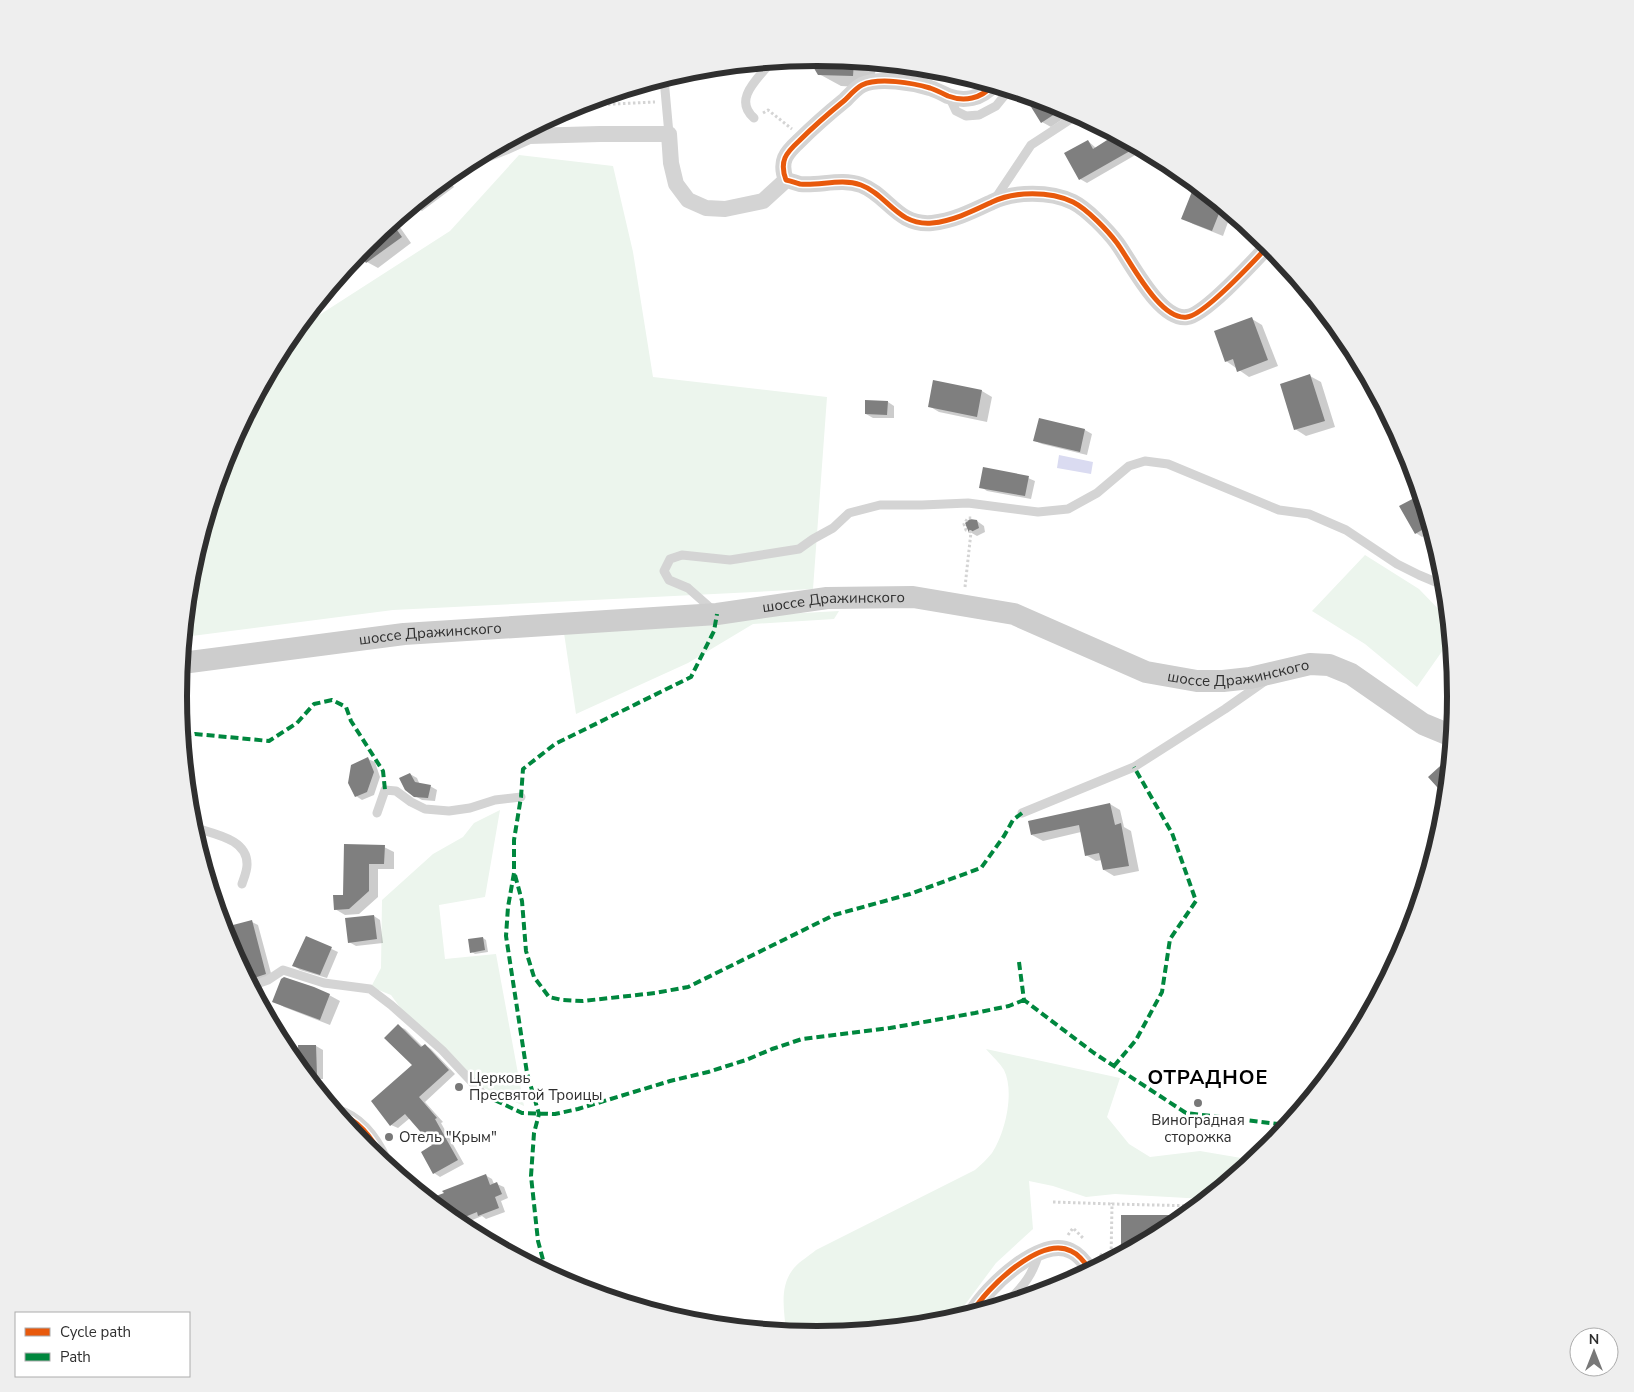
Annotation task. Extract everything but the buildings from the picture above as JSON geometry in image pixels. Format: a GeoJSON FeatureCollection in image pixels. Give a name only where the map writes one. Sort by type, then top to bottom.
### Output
{"type":"FeatureCollection","features":[{"type":"Feature","properties":{"kind":"main road","name":"шоссе Дражинского"},"geometry":{"type":"LineString","coordinates":[[189,662],[404,634],[717,614],[826,598],[913,597],[1014,614],[1146,672],[1197,681],[1241,679],[1310,664],[1329,665],[1351,674],[1423,724],[1445,733]]}},
{"type":"Feature","properties":{"kind":"street"},"geometry":{"type":"LineString","coordinates":[[786,180],[782,170],[785,158],[790,150],[813,127],[862,85],[882,80],[931,88],[949,96],[963,99],[974,98],[988,91]]}},
{"type":"Feature","properties":{"kind":"street"},"geometry":{"type":"LineString","coordinates":[[525,138],[530,136],[600,134],[668,134],[671,163],[676,184],[688,200],[706,208],[726,209],[763,201],[786,180]]}},
{"type":"Feature","properties":{"kind":"street"},"geometry":{"type":"LineString","coordinates":[[786,180],[801,184],[843,182],[861,185],[874,193],[899,215],[917,223],[945,221],[980,209],[993,201],[1016,195],[1047,195],[1074,202],[1090,215],[1116,242],[1160,306],[1178,316],[1188,317],[1204,309],[1262,251]]}},
{"type":"Feature","properties":{"kind":"street"},"geometry":{"type":"LineString","coordinates":[[357,1125],[365,1131],[374,1143]]}},
{"type":"Feature","properties":{"kind":"street"},"geometry":{"type":"LineString","coordinates":[[979,1304],[991,1289],[1024,1259],[1039,1251],[1058,1247],[1072,1251],[1086,1266]]}},
{"type":"Feature","properties":{"kind":"lane"},"geometry":{"type":"LineString","coordinates":[[754,118],[746,106],[747,92],[765,69]]}},
{"type":"Feature","properties":{"kind":"lane"},"geometry":{"type":"LineString","coordinates":[[665,85],[668,134]]}},
{"type":"Feature","properties":{"kind":"lane"},"geometry":{"type":"LineString","coordinates":[[949,96],[956,111],[966,116],[979,115],[996,106],[1004,96]]}},
{"type":"Feature","properties":{"kind":"lane"},"geometry":{"type":"LineString","coordinates":[[993,201],[1031,145],[1069,119]]}},
{"type":"Feature","properties":{"kind":"lane"},"geometry":{"type":"LineString","coordinates":[[717,614],[688,588],[670,580],[664,571],[670,559],[682,555],[730,560],[799,549],[833,528],[849,513],[880,505],[968,503],[1038,512],[1068,509],[1098,494],[1129,466],[1145,460],[1168,464],[1279,510],[1309,514],[1346,530],[1397,564],[1419,576],[1436,582]]}},
{"type":"Feature","properties":{"kind":"lane"},"geometry":{"type":"LineString","coordinates":[[1022,813],[1134,767],[1279,672]]}},
{"type":"Feature","properties":{"kind":"lane"},"geometry":{"type":"LineString","coordinates":[[377,813],[384,790],[396,792],[425,809],[449,811],[470,808],[495,800],[521,797]]}},
{"type":"Feature","properties":{"kind":"lane"},"geometry":{"type":"LineString","coordinates":[[202,830],[232,840],[244,851],[247,865],[242,884]]}},
{"type":"Feature","properties":{"kind":"lane"},"geometry":{"type":"LineString","coordinates":[[257,984],[268,980],[283,970],[324,983],[370,989],[442,1050],[484,1095]]}},
{"type":"Feature","properties":{"kind":"lane"},"geometry":{"type":"LineString","coordinates":[[1015,1293],[1029,1278],[1036,1265],[1039,1251]]}},
{"type":"Feature","properties":{"kind":"path"},"geometry":{"type":"LineString","coordinates":[[603,104],[666,102]]}},
{"type":"Feature","properties":{"kind":"path"},"geometry":{"type":"LineString","coordinates":[[963,605],[971,532],[966,530],[964,524],[968,518],[973,518]]}},
{"type":"Feature","properties":{"kind":"path"},"geometry":{"type":"LineString","coordinates":[[1053,1202],[1187,1206]]}},
{"type":"Feature","properties":{"kind":"path"},"geometry":{"type":"LineString","coordinates":[[1111,1253],[1112,1204]]}},
{"type":"Feature","properties":{"kind":"shaded area"},"geometry":{"type":"Polygon","coordinates":[[[519,155],[613,166],[633,252],[653,377],[827,397],[813,589],[393,610],[191,636],[199,573],[221,494],[235,455],[252,417],[293,346],[312,320],[450,231],[519,155]]]}},
{"type":"Feature","properties":{"kind":"shaded area"},"geometry":{"type":"Polygon","coordinates":[[[1365,555],[1419,589],[1441,611],[1444,648],[1417,687],[1365,644],[1312,611],[1365,555]]]}},
{"type":"Feature","properties":{"kind":"shaded area"},"geometry":{"type":"Polygon","coordinates":[[[839,611],[834,619],[753,624],[688,663],[576,714],[564,633],[697,619],[839,611]]]}},
{"type":"Feature","properties":{"kind":"shaded area"},"geometry":{"type":"Polygon","coordinates":[[[500,810],[485,897],[439,905],[445,959],[496,954],[524,1106],[475,1084],[418,1032],[391,995],[371,987],[381,968],[382,900],[433,854],[463,837],[474,823],[500,810]]]}},
{"type":"Feature","properties":{"kind":"shaded area"},"geometry":{"type":"Polygon","coordinates":[[[986,1049],[1120,1078],[1107,1117],[1129,1144],[1150,1157],[1200,1151],[1243,1158],[1197,1199],[1115,1194],[1086,1197],[1053,1186],[1029,1181],[1033,1229],[996,1263],[962,1308],[940,1314],[858,1324],[817,1326],[785,1324],[784,1290],[789,1275],[799,1263],[816,1250],[975,1170],[992,1153],[1001,1135],[1007,1113],[1009,1090],[1004,1070],[986,1049]]]}},
{"type":"Feature","properties":{"kind":"water"},"geometry":{"type":"Polygon","coordinates":[[[1059,455],[1093,462],[1091,474],[1057,468],[1059,455]]]}},
{"type":"Feature","properties":{"kind":"marked path"},"geometry":{"type":"LineString","coordinates":[[544,1264],[538,1241],[531,1176],[534,1133],[539,1114],[527,1073],[506,936],[508,907],[514,873],[514,840],[521,797],[523,769],[555,744],[691,677],[714,631],[717,614]]}},
{"type":"Feature","properties":{"kind":"marked path"},"geometry":{"type":"LineString","coordinates":[[189,736],[195,734],[269,741],[297,723],[314,704],[332,700],[346,707],[351,721],[383,771],[385,790]]}},
{"type":"Feature","properties":{"kind":"marked path"},"geometry":{"type":"LineString","coordinates":[[1114,1066],[1136,1040],[1162,992],[1170,939],[1196,901],[1172,833],[1134,767]]}},
{"type":"Feature","properties":{"kind":"marked path"},"geometry":{"type":"LineString","coordinates":[[515,875],[522,901],[526,951],[534,977],[549,997],[583,1001],[655,993],[688,987],[834,915],[910,894],[981,868],[1013,820],[1022,813]]}},
{"type":"Feature","properties":{"kind":"marked path"},"geometry":{"type":"LineString","coordinates":[[1019,962],[1024,1000],[1094,1053],[1186,1113],[1278,1124]]}},
{"type":"Feature","properties":{"kind":"marked path"},"geometry":{"type":"LineString","coordinates":[[484,1095],[522,1113],[555,1114],[708,1072],[802,1039],[890,1028],[1009,1006],[1024,1000]]}},
{"type":"Feature","properties":{"kind":"cycle path"},"geometry":{"type":"LineString","coordinates":[[987,90],[972,98],[960,99],[915,84],[877,81],[862,85],[791,149],[785,158],[783,168],[786,180],[800,184],[846,182],[861,185],[879,196],[901,215],[920,223],[948,220],[1001,198],[1022,194],[1043,194],[1064,198],[1079,205],[1103,227],[1117,243],[1147,289],[1167,310],[1177,316],[1187,317],[1205,307],[1230,286],[1263,252]]}},
{"type":"Feature","properties":{"kind":"cycle path"},"geometry":{"type":"LineString","coordinates":[[354,1122],[371,1140]]}},
{"type":"Feature","properties":{"kind":"cycle path"},"geometry":{"type":"LineString","coordinates":[[978,1305],[1002,1278],[1030,1257],[1045,1250],[1059,1248],[1074,1252],[1086,1265]]}},
{"type":"Feature","properties":{"kind":"place","name":"Церковь Пресвятой Троицы"},"geometry":{"type":"Point","coordinates":[459,1087]}},
{"type":"Feature","properties":{"kind":"place","name":"Виноградная сторожка"},"geometry":{"type":"Point","coordinates":[1198,1103]}},
{"type":"Feature","properties":{"kind":"place","name":"Отель \"Крым\""},"geometry":{"type":"Point","coordinates":[389,1137]}},
{"type":"Feature","properties":{"kind":"district","name":"ОТРАДНОЕ"},"geometry":{"type":"Point","coordinates":[1208,1077]}}]}
